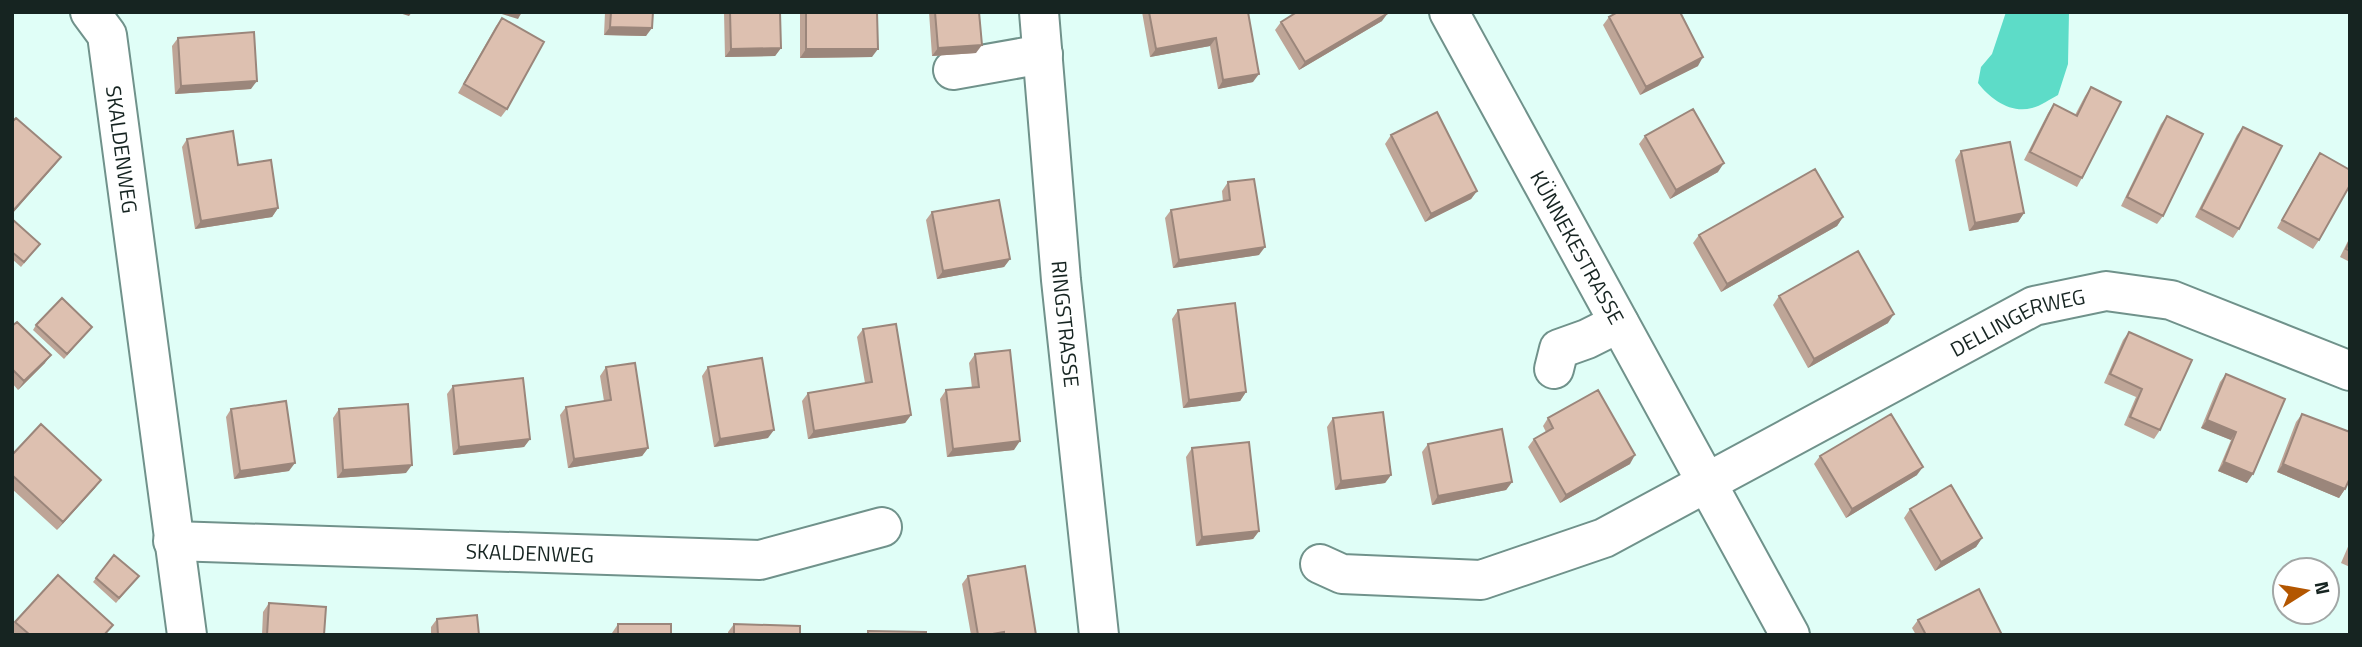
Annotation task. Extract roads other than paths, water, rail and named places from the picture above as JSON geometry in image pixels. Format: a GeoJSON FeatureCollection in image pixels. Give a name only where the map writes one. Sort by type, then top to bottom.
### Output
{"type":"FeatureCollection","features":[{"type":"Feature","properties":{"kind":"street","name":"SKALDENWEG"},"geometry":{"type":"LineString","coordinates":[[90,12],[107,35],[187,635]]}},
{"type":"Feature","properties":{"kind":"street","name":"RINGSTRASSE"},"geometry":{"type":"LineString","coordinates":[[1039,12],[1061,280],[1100,635]]}},
{"type":"Feature","properties":{"kind":"street","name":"KÜNNEKESTRASSE"},"geometry":{"type":"LineString","coordinates":[[1449,12],[1790,635]]}},
{"type":"Feature","properties":{"kind":"street"},"geometry":{"type":"LineString","coordinates":[[953,69],[1042,54]]}},
{"type":"Feature","properties":{"kind":"street","name":"DELLINGERWEG"},"geometry":{"type":"LineString","coordinates":[[1706,483],[2034,306],[2106,291],[2171,300],[2350,371]]}},
{"type":"Feature","properties":{"kind":"street"},"geometry":{"type":"LineString","coordinates":[[1554,369],[1559,349],[1619,323]]}},
{"type":"Feature","properties":{"kind":"street"},"geometry":{"type":"LineString","coordinates":[[1320,564],[1342,574],[1481,580],[1604,538],[1706,483]]}},
{"type":"Feature","properties":{"kind":"street","name":"SKALDENWEG"},"geometry":{"type":"LineString","coordinates":[[173,541],[760,560],[882,527]]}}]}
